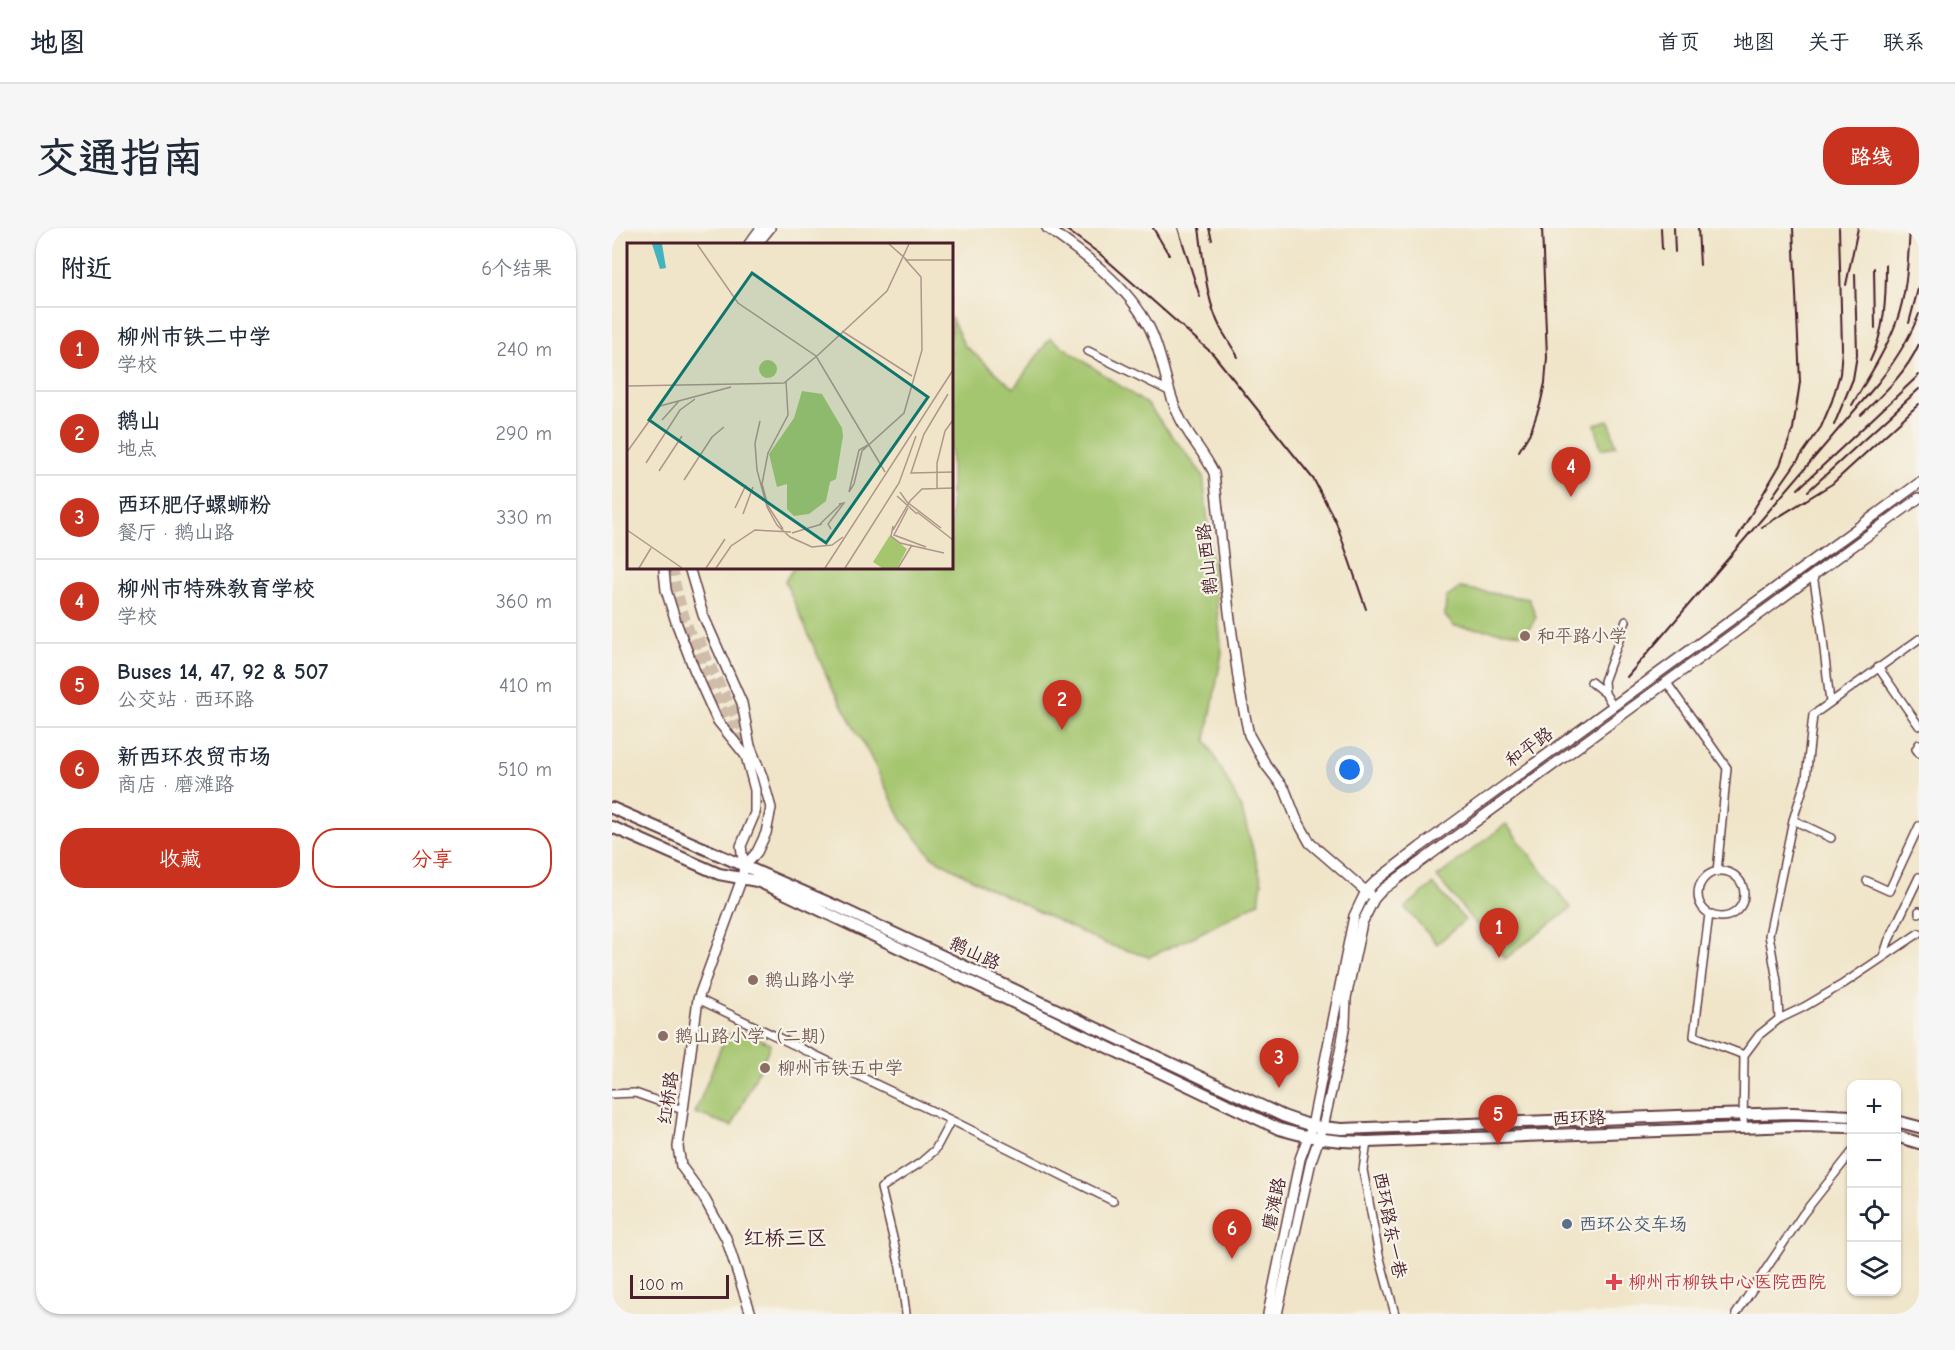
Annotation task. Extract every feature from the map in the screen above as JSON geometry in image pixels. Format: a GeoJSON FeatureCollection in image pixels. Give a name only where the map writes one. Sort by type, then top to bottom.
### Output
{"type":"FeatureCollection","features":[{"type":"Feature","properties":{"kind":"main road","name":"鹅山路"},"geometry":{"type":"LineString","coordinates":[[612,808],[743,872],[838,907],[1283,1116],[1312,1126],[1323,1127]]}},
{"type":"Feature","properties":{"kind":"main road","name":"鹅山路"},"geometry":{"type":"LineString","coordinates":[[612,827],[719,874],[743,872],[757,881],[1279,1129],[1314,1138]]}},
{"type":"Feature","properties":{"kind":"main road","name":"西环路"},"geometry":{"type":"LineString","coordinates":[[1323,1127],[1342,1130],[1793,1113],[1847,1116]]}},
{"type":"Feature","properties":{"kind":"main road"},"geometry":{"type":"LineString","coordinates":[[1901,1122],[1919,1127]]}},
{"type":"Feature","properties":{"kind":"main road","name":"西环路"},"geometry":{"type":"LineString","coordinates":[[1314,1138],[1367,1142],[1792,1126],[1847,1127]]}},
{"type":"Feature","properties":{"kind":"main road"},"geometry":{"type":"LineString","coordinates":[[1901,1138],[1919,1143]]}},
{"type":"Feature","properties":{"kind":"street"},"geometry":{"type":"LineString","coordinates":[[749,243],[761,228]]}},
{"type":"Feature","properties":{"kind":"street"},"geometry":{"type":"LineString","coordinates":[[758,243],[770,228]]}},
{"type":"Feature","properties":{"kind":"street","name":"鹅山西路"},"geometry":{"type":"LineString","coordinates":[[1047,228],[1115,282],[1134,303],[1150,327],[1168,391],[1179,417],[1214,473],[1240,692],[1249,735],[1266,765],[1285,790],[1296,818],[1310,843],[1374,898]]}},
{"type":"Feature","properties":{"kind":"street"},"geometry":{"type":"LineString","coordinates":[[1088,351],[1168,391]]}},
{"type":"Feature","properties":{"kind":"street","name":"和平路"},"geometry":{"type":"LineString","coordinates":[[1314,1138],[1323,1127],[1341,1047],[1346,998],[1362,923],[1374,898],[1813,574],[1918,491]]}},
{"type":"Feature","properties":{"kind":"street","name":"和平路"},"geometry":{"type":"LineString","coordinates":[[1314,1138],[1312,1126],[1354,916],[1366,891],[1420,847],[1613,706],[1918,491]]}},
{"type":"Feature","properties":{"kind":"street"},"geometry":{"type":"LineString","coordinates":[[665,568],[666,590],[694,669],[717,720],[746,756],[755,790],[755,813],[741,846],[743,872]]}},
{"type":"Feature","properties":{"kind":"street"},"geometry":{"type":"LineString","coordinates":[[689,568],[703,615],[742,703],[750,746],[771,808],[766,833],[758,852],[743,872]]}},
{"type":"Feature","properties":{"kind":"street"},"geometry":{"type":"LineString","coordinates":[[1813,574],[1830,702]]}},
{"type":"Feature","properties":{"kind":"street"},"geometry":{"type":"LineString","coordinates":[[1605,693],[1604,681],[1626,621]]}},
{"type":"Feature","properties":{"kind":"street"},"geometry":{"type":"LineString","coordinates":[[1779,1019],[1777,981],[1768,935],[1793,820],[1806,779],[1813,715],[1919,639]]}},
{"type":"Feature","properties":{"kind":"street"},"geometry":{"type":"LineString","coordinates":[[1878,667],[1919,726]]}},
{"type":"Feature","properties":{"kind":"street"},"geometry":{"type":"LineString","coordinates":[[1591,682],[1605,693],[1613,706]]}},
{"type":"Feature","properties":{"kind":"street"},"geometry":{"type":"LineString","coordinates":[[1667,682],[1727,768],[1717,872]]}},
{"type":"Feature","properties":{"kind":"street"},"geometry":{"type":"LineString","coordinates":[[1919,744],[1916,748],[1919,753]]}},
{"type":"Feature","properties":{"kind":"street"},"geometry":{"type":"LineString","coordinates":[[1793,820],[1831,838]]}},
{"type":"Feature","properties":{"kind":"street"},"geometry":{"type":"LineString","coordinates":[[1867,881],[1889,891],[1919,826]]}},
{"type":"Feature","properties":{"kind":"street","name":"红桥路"},"geometry":{"type":"LineString","coordinates":[[743,872],[698,999],[678,1147],[681,1166],[703,1196],[726,1238],[751,1314]]}},
{"type":"Feature","properties":{"kind":"street"},"geometry":{"type":"LineString","coordinates":[[1717,872],[1725,872],[1738,878],[1742,884],[1744,898],[1738,911],[1732,915],[1717,917],[1709,914],[1700,902],[1698,894],[1704,879],[1717,872]]}},
{"type":"Feature","properties":{"kind":"street"},"geometry":{"type":"LineString","coordinates":[[1883,957],[1919,877]]}},
{"type":"Feature","properties":{"kind":"street"},"geometry":{"type":"LineString","coordinates":[[1709,914],[1694,1036],[1744,1055]]}},
{"type":"Feature","properties":{"kind":"street"},"geometry":{"type":"LineString","coordinates":[[1743,1129],[1744,1055],[1759,1035],[1779,1019],[1843,984],[1919,933]]}},
{"type":"Feature","properties":{"kind":"street"},"geometry":{"type":"LineString","coordinates":[[698,999],[951,1120],[1113,1202]]}},
{"type":"Feature","properties":{"kind":"street"},"geometry":{"type":"LineString","coordinates":[[612,1094],[635,1093],[683,1110]]}},
{"type":"Feature","properties":{"kind":"street"},"geometry":{"type":"LineString","coordinates":[[906,1314],[900,1267],[881,1188],[920,1163],[935,1150],[951,1120]]}},
{"type":"Feature","properties":{"kind":"street","name":"磨滩路"},"geometry":{"type":"LineString","coordinates":[[1268,1314],[1300,1160],[1314,1138]]}},
{"type":"Feature","properties":{"kind":"street","name":"磨滩路"},"geometry":{"type":"LineString","coordinates":[[1276,1314],[1311,1161],[1314,1138]]}},
{"type":"Feature","properties":{"kind":"street","name":"西环路东一巷"},"geometry":{"type":"LineString","coordinates":[[1367,1142],[1363,1170],[1379,1255],[1395,1314]]}},
{"type":"Feature","properties":{"kind":"street"},"geometry":{"type":"LineString","coordinates":[[1736,1314],[1803,1214],[1847,1157]]}},
{"type":"Feature","properties":{"kind":"green space"},"geometry":{"type":"Polygon","coordinates":[[[952,319],[964,345],[1014,388],[1050,338],[1148,405],[1203,475],[1222,653],[1206,740],[1241,807],[1262,882],[1259,902],[1149,957],[1106,944],[983,885],[932,857],[902,820],[832,688],[785,581],[793,568],[952,568],[952,319]]]}},
{"type":"Feature","properties":{"kind":"green space"},"geometry":{"type":"Polygon","coordinates":[[[1609,420],[1616,446],[1601,449],[1595,424],[1609,420]]]}},
{"type":"Feature","properties":{"kind":"green space"},"geometry":{"type":"Polygon","coordinates":[[[1460,588],[1529,599],[1536,617],[1531,626],[1522,634],[1454,626],[1445,616],[1446,598],[1460,588]]]}},
{"type":"Feature","properties":{"kind":"green space"},"geometry":{"type":"Polygon","coordinates":[[[1506,824],[1571,908],[1505,959],[1437,877],[1506,824]]]}},
{"type":"Feature","properties":{"kind":"green space"},"geometry":{"type":"Polygon","coordinates":[[[1433,884],[1465,920],[1437,944],[1405,908],[1433,884]]]}},
{"type":"Feature","properties":{"kind":"green space"},"geometry":{"type":"Polygon","coordinates":[[[740,1030],[771,1044],[732,1126],[695,1113],[723,1042],[730,1034],[740,1030]]]}},
{"type":"Feature","properties":{"kind":"tunnel"},"geometry":{"type":"LineString","coordinates":[[672,568],[692,637],[741,748]]}},
{"type":"Feature","properties":{"kind":"tunnel"},"geometry":{"type":"LineString","coordinates":[[699,638],[749,743]]}},
{"type":"Feature","properties":{"kind":"railway"},"geometry":{"type":"LineString","coordinates":[[1064,228],[1100,254],[1213,354],[1314,480],[1336,522],[1366,609]]}},
{"type":"Feature","properties":{"kind":"railway"},"geometry":{"type":"LineString","coordinates":[[1153,228],[1169,255]]}},
{"type":"Feature","properties":{"kind":"railway"},"geometry":{"type":"LineString","coordinates":[[1178,228],[1200,297]]}},
{"type":"Feature","properties":{"kind":"railway"},"geometry":{"type":"LineString","coordinates":[[1199,228],[1212,305],[1221,329],[1238,357]]}},
{"type":"Feature","properties":{"kind":"railway"},"geometry":{"type":"LineString","coordinates":[[1209,228],[1212,240]]}},
{"type":"Feature","properties":{"kind":"railway"},"geometry":{"type":"LineString","coordinates":[[1519,451],[1531,431],[1545,383],[1547,357],[1542,228]]}},
{"type":"Feature","properties":{"kind":"railway"},"geometry":{"type":"LineString","coordinates":[[1661,228],[1662,249]]}},
{"type":"Feature","properties":{"kind":"railway"},"geometry":{"type":"LineString","coordinates":[[1674,228],[1675,252]]}},
{"type":"Feature","properties":{"kind":"railway"},"geometry":{"type":"LineString","coordinates":[[1698,228],[1700,265]]}},
{"type":"Feature","properties":{"kind":"railway"},"geometry":{"type":"LineString","coordinates":[[1737,538],[1780,465],[1793,429],[1800,382],[1793,228]]}},
{"type":"Feature","properties":{"kind":"railway"},"geometry":{"type":"LineString","coordinates":[[1772,497],[1821,427],[1840,374],[1842,348],[1839,228]]}},
{"type":"Feature","properties":{"kind":"railway"},"geometry":{"type":"LineString","coordinates":[[1846,285],[1858,228]]}},
{"type":"Feature","properties":{"kind":"railway"},"geometry":{"type":"LineString","coordinates":[[1852,405],[1892,334],[1900,312],[1908,264],[1910,228]]}},
{"type":"Feature","properties":{"kind":"railway"},"geometry":{"type":"LineString","coordinates":[[1870,361],[1882,326],[1886,265]]}},
{"type":"Feature","properties":{"kind":"railway"},"geometry":{"type":"LineString","coordinates":[[1874,268],[1875,328]]}},
{"type":"Feature","properties":{"kind":"railway"},"geometry":{"type":"LineString","coordinates":[[1834,425],[1853,379],[1857,355],[1855,274]]}},
{"type":"Feature","properties":{"kind":"railway"},"geometry":{"type":"LineString","coordinates":[[1909,323],[1919,285]]}},
{"type":"Feature","properties":{"kind":"railway"},"geometry":{"type":"LineString","coordinates":[[1627,677],[1878,383],[1901,350],[1919,314]]}},
{"type":"Feature","properties":{"kind":"railway"},"geometry":{"type":"LineString","coordinates":[[1861,415],[1901,373],[1919,344]]}},
{"type":"Feature","properties":{"kind":"railway"},"geometry":{"type":"LineString","coordinates":[[1798,489],[1919,375]]}},
{"type":"Feature","properties":{"kind":"railway"},"geometry":{"type":"LineString","coordinates":[[1808,491],[1919,389]]}},
{"type":"Feature","properties":{"kind":"railway"},"geometry":{"type":"LineString","coordinates":[[1762,527],[1832,484],[1919,404]]}},
{"type":"Feature","properties":{"kind":"place","name":"柳州市特殊教育学校"},"geometry":{"type":"Point","coordinates":[1571,497]}},
{"type":"Feature","properties":{"kind":"place","name":"和平路小学"},"geometry":{"type":"Point","coordinates":[1525,636]}},
{"type":"Feature","properties":{"kind":"place","name":"鹅山"},"geometry":{"type":"Point","coordinates":[1062,730]}},
{"type":"Feature","properties":{"kind":"place","name":"柳州市铁二中学"},"geometry":{"type":"Point","coordinates":[1499,958]}},
{"type":"Feature","properties":{"kind":"place","name":"鹅山路小学"},"geometry":{"type":"Point","coordinates":[753,980]}},
{"type":"Feature","properties":{"kind":"place","name":"鹅山路小学（二期）"},"geometry":{"type":"Point","coordinates":[663,1036]}},
{"type":"Feature","properties":{"kind":"place","name":"柳州市铁五中学"},"geometry":{"type":"Point","coordinates":[765,1068]}},
{"type":"Feature","properties":{"kind":"place","name":"西环肥仔螺蛳粉"},"geometry":{"type":"Point","coordinates":[1279,1088]}},
{"type":"Feature","properties":{"kind":"place","name":"Buses 14, 47, 92 & 507"},"geometry":{"type":"Point","coordinates":[1498,1145]}},
{"type":"Feature","properties":{"kind":"place","name":"西环公交车场"},"geometry":{"type":"Point","coordinates":[1567,1224]}},
{"type":"Feature","properties":{"kind":"place","name":"新西环农贸市场"},"geometry":{"type":"Point","coordinates":[1232,1259]}},
{"type":"Feature","properties":{"kind":"place","name":"柳州市柳铁中心医院西院"},"geometry":{"type":"Point","coordinates":[1614,1282]}},
{"type":"Feature","properties":{"kind":"district","name":"红桥三区"},"geometry":{"type":"Point","coordinates":[785,1238]}}]}
